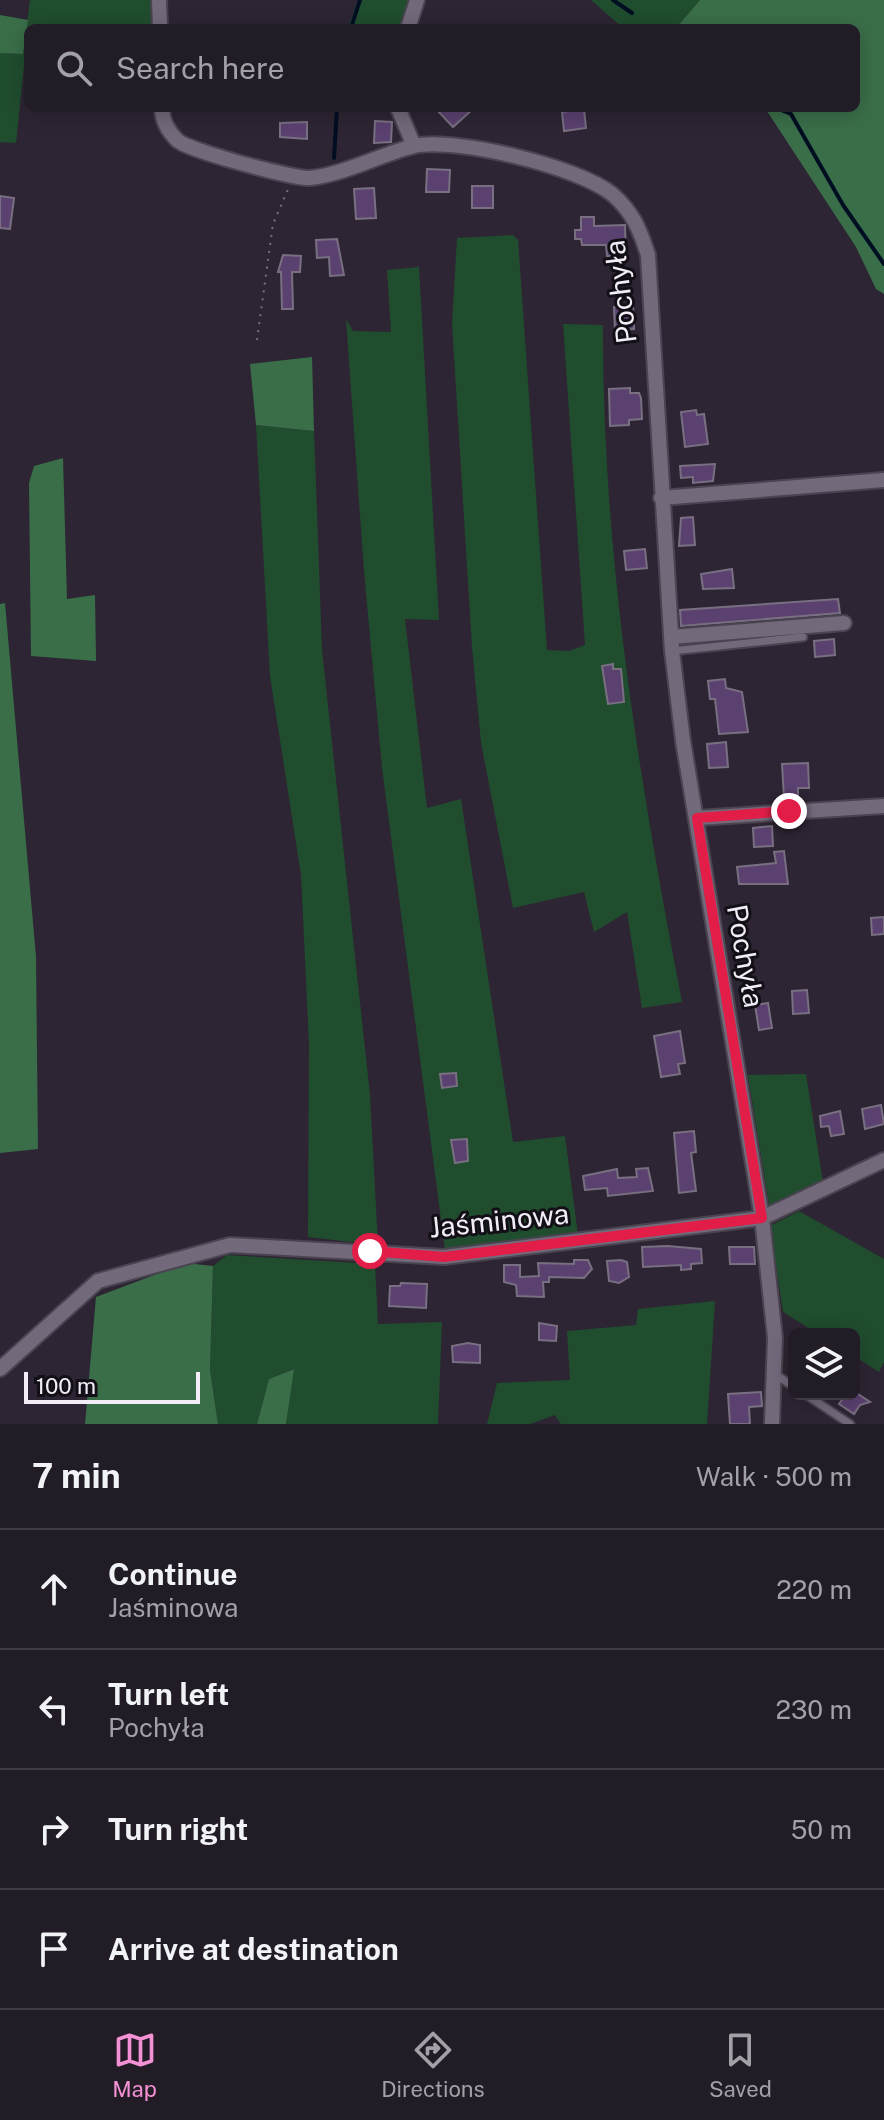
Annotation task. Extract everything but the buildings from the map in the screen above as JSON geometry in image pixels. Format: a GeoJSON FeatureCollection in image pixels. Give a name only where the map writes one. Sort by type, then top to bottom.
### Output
{"type":"FeatureCollection","features":[{"type":"Feature","properties":{"kind":"street"},"geometry":{"type":"LineString","coordinates":[[159,0],[160,24]]}},
{"type":"Feature","properties":{"kind":"street"},"geometry":{"type":"LineString","coordinates":[[409,24],[417,0]]}},
{"type":"Feature","properties":{"kind":"street","name":"Pochyła"},"geometry":{"type":"LineString","coordinates":[[162,112],[162,118],[178,142],[243,164],[309,178],[414,146],[437,143],[488,149],[574,176],[610,192],[638,222],[648,255],[672,644],[762,1218],[775,1374],[772,1424]]}},
{"type":"Feature","properties":{"kind":"street"},"geometry":{"type":"LineString","coordinates":[[400,112],[414,146]]}},
{"type":"Feature","properties":{"kind":"street"},"geometry":{"type":"LineString","coordinates":[[661,498],[884,480]]}},
{"type":"Feature","properties":{"kind":"street"},"geometry":{"type":"LineString","coordinates":[[672,644],[844,623]]}},
{"type":"Feature","properties":{"kind":"street"},"geometry":{"type":"LineString","coordinates":[[697,818],[884,806]]}},
{"type":"Feature","properties":{"kind":"street","name":"Jaśminowa"},"geometry":{"type":"LineString","coordinates":[[0,1369],[98,1281],[230,1245],[444,1257],[762,1218],[884,1160]]}},
{"type":"Feature","properties":{"kind":"lane"},"geometry":{"type":"LineString","coordinates":[[672,644],[803,637]]}},
{"type":"Feature","properties":{"kind":"lane"},"geometry":{"type":"LineString","coordinates":[[775,1374],[788,1383]]}},
{"type":"Feature","properties":{"kind":"lane"},"geometry":{"type":"LineString","coordinates":[[814,1400],[850,1424]]}},
{"type":"Feature","properties":{"kind":"path"},"geometry":{"type":"LineString","coordinates":[[257,340],[273,224],[294,175]]}},
{"type":"Feature","properties":{"kind":"green space"},"geometry":{"type":"Polygon","coordinates":[[[30,0],[154,0],[154,24],[27,24],[30,0]]]}},
{"type":"Feature","properties":{"kind":"green space"},"geometry":{"type":"Polygon","coordinates":[[[358,0],[413,0],[406,24],[349,24],[358,0]]]}},
{"type":"Feature","properties":{"kind":"green space"},"geometry":{"type":"Polygon","coordinates":[[[591,0],[700,0],[679,24],[618,24],[591,0]]]}},
{"type":"Feature","properties":{"kind":"green space"},"geometry":{"type":"Polygon","coordinates":[[[700,0],[884,0],[884,294],[876,289],[856,247],[768,112],[860,112],[860,24],[679,24],[700,0]]]}},
{"type":"Feature","properties":{"kind":"green space"},"geometry":{"type":"Polygon","coordinates":[[[0,15],[28,20],[27,24],[24,24],[23,54],[0,53],[0,15]]]}},
{"type":"Feature","properties":{"kind":"green space"},"geometry":{"type":"Polygon","coordinates":[[[24,46],[16,143],[0,142],[0,53],[23,54],[24,46]]]}},
{"type":"Feature","properties":{"kind":"green space"},"geometry":{"type":"Polygon","coordinates":[[[513,235],[518,240],[547,650],[569,651],[585,645],[563,324],[603,325],[604,410],[616,580],[651,834],[682,1002],[642,1008],[627,912],[594,932],[584,892],[513,908],[481,743],[452,324],[457,238],[513,235]]]}},
{"type":"Feature","properties":{"kind":"green space"},"geometry":{"type":"Polygon","coordinates":[[[419,267],[439,620],[405,619],[427,808],[461,799],[513,1142],[565,1136],[578,1235],[445,1250],[382,768],[346,319],[353,331],[391,332],[387,270],[419,267]]]}},
{"type":"Feature","properties":{"kind":"green space"},"geometry":{"type":"Polygon","coordinates":[[[312,357],[314,431],[256,425],[250,364],[312,357]]]}},
{"type":"Feature","properties":{"kind":"green space"},"geometry":{"type":"Polygon","coordinates":[[[256,425],[314,431],[322,650],[370,1095],[378,1245],[308,1237],[309,1044],[301,875],[270,676],[256,425]]]}},
{"type":"Feature","properties":{"kind":"green space"},"geometry":{"type":"Polygon","coordinates":[[[63,458],[67,599],[95,595],[96,661],[31,656],[29,483],[34,466],[63,458]]]}},
{"type":"Feature","properties":{"kind":"green space"},"geometry":{"type":"Polygon","coordinates":[[[5,603],[36,957],[38,1149],[0,1153],[0,604],[5,603]]]}},
{"type":"Feature","properties":{"kind":"green space"},"geometry":{"type":"Polygon","coordinates":[[[806,1074],[823,1182],[770,1210],[748,1075],[806,1074]]]}},
{"type":"Feature","properties":{"kind":"green space"},"geometry":{"type":"Polygon","coordinates":[[[799,1211],[884,1259],[884,1362],[879,1372],[860,1360],[860,1328],[808,1328],[783,1312],[770,1226],[799,1211]]]}},
{"type":"Feature","properties":{"kind":"green space"},"geometry":{"type":"Polygon","coordinates":[[[227,1255],[375,1264],[378,1324],[442,1322],[438,1424],[286,1424],[293,1369],[269,1379],[257,1424],[218,1424],[210,1370],[213,1266],[227,1255]]]}},
{"type":"Feature","properties":{"kind":"green space"},"geometry":{"type":"Polygon","coordinates":[[[186,1263],[213,1266],[210,1370],[218,1424],[85,1424],[96,1297],[186,1263]]]}},
{"type":"Feature","properties":{"kind":"green space"},"geometry":{"type":"Polygon","coordinates":[[[715,1301],[707,1424],[561,1424],[555,1415],[530,1424],[487,1424],[497,1383],[570,1380],[567,1331],[636,1325],[638,1309],[715,1301]]]}},
{"type":"Feature","properties":{"kind":"green space"},"geometry":{"type":"Polygon","coordinates":[[[294,1369],[286,1424],[257,1424],[269,1379],[294,1369]]]}},
{"type":"Feature","properties":{"kind":"waterway"},"geometry":{"type":"LineString","coordinates":[[352,24],[360,0]]}},
{"type":"Feature","properties":{"kind":"waterway"},"geometry":{"type":"LineString","coordinates":[[613,0],[632,13]]}},
{"type":"Feature","properties":{"kind":"waterway"},"geometry":{"type":"LineString","coordinates":[[334,158],[337,112]]}},
{"type":"Feature","properties":{"kind":"waterway"},"geometry":{"type":"LineString","coordinates":[[786,112],[791,114],[843,205],[884,264]]}},
{"type":"Feature","properties":{"kind":"route"},"geometry":{"type":"LineString","coordinates":[[370,1251],[444,1257],[632,1231],[762,1218],[697,818],[789,811]]}}]}
